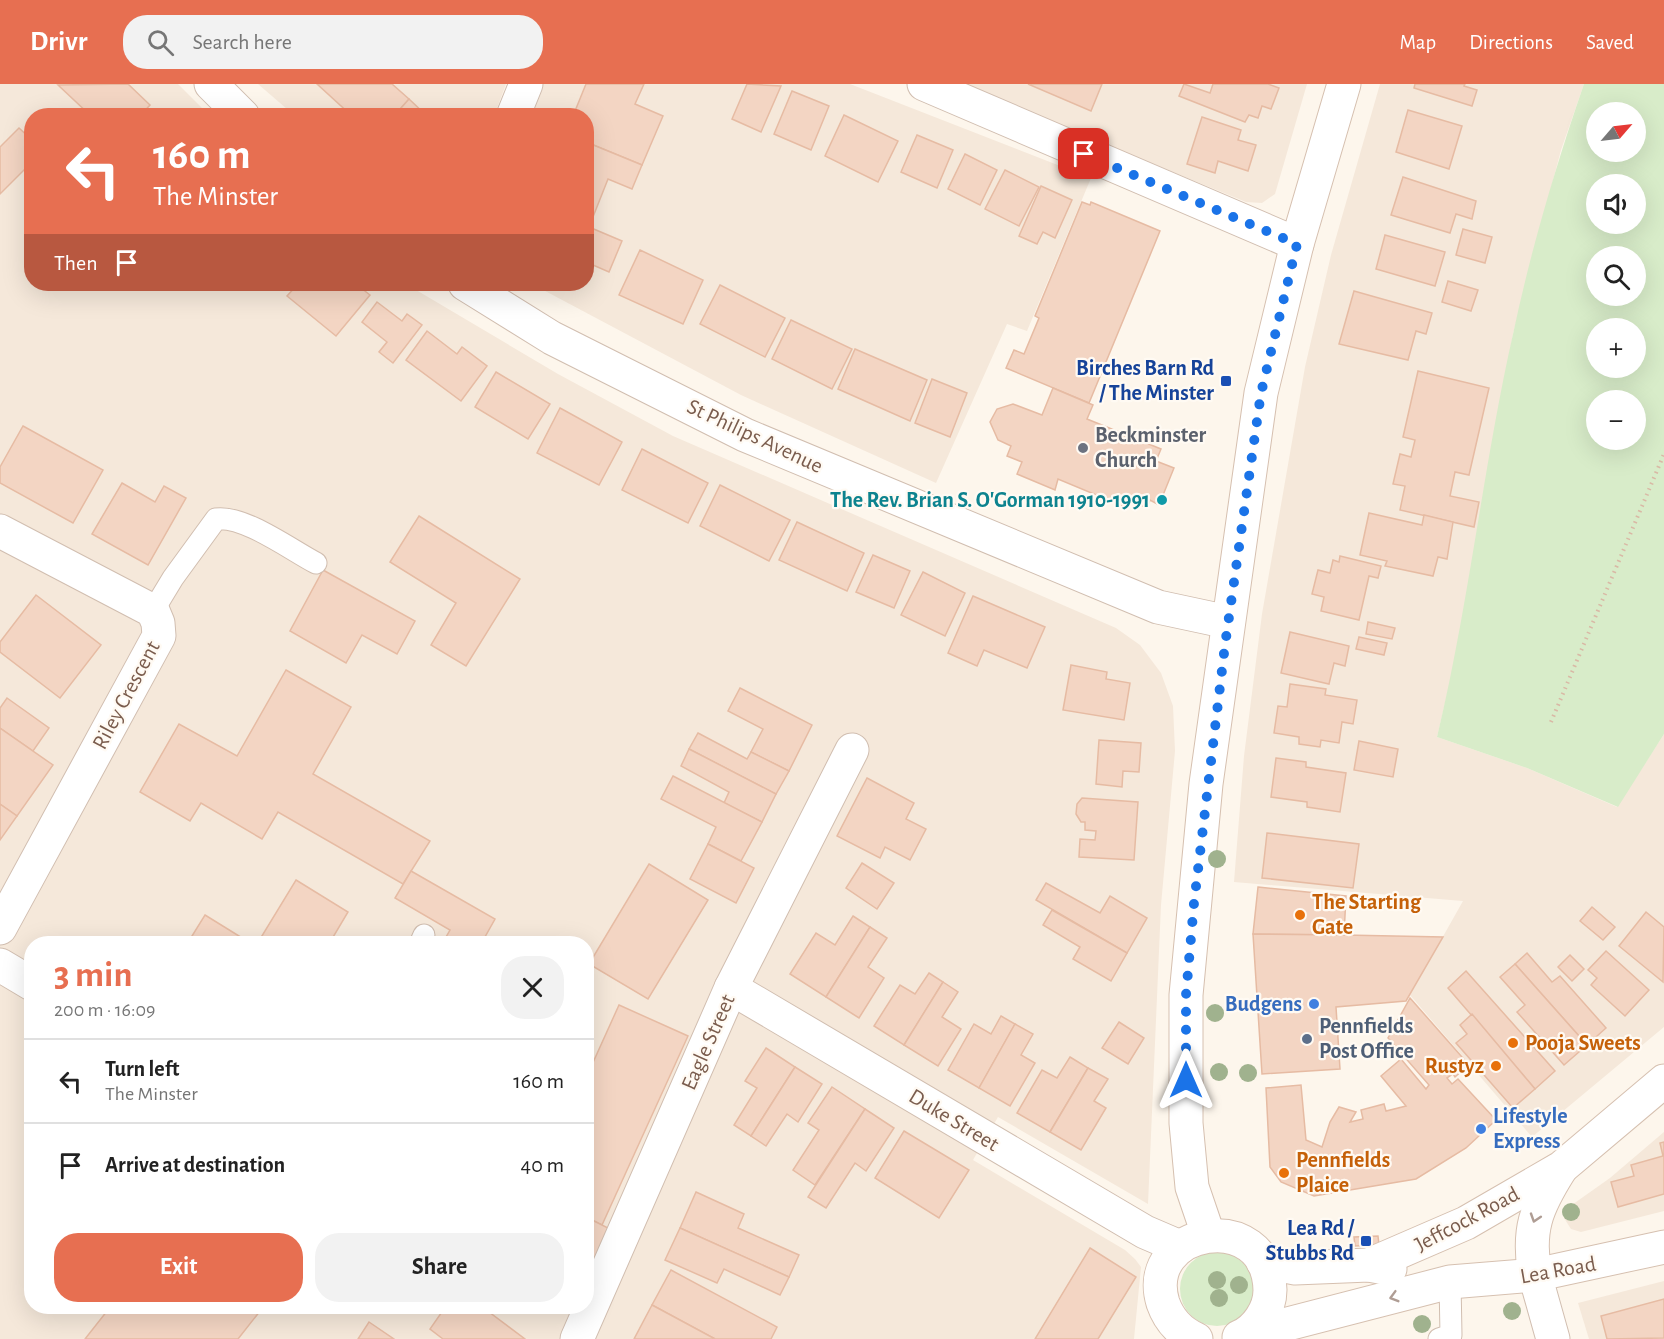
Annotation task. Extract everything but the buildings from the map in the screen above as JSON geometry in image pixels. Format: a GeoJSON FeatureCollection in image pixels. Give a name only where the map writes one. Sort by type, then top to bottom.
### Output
{"type":"FeatureCollection","features":[{"type":"Feature","properties":{"kind":"street"},"geometry":{"type":"LineString","coordinates":[[211,84],[235,108]]}},
{"type":"Feature","properties":{"kind":"street"},"geometry":{"type":"LineString","coordinates":[[516,108],[526,84]]}},
{"type":"Feature","properties":{"kind":"street"},"geometry":{"type":"LineString","coordinates":[[924,84],[1297,244]]}},
{"type":"Feature","properties":{"kind":"street"},"geometry":{"type":"LineString","coordinates":[[1195,1339],[1178,1328],[1167,1313],[1161,1295],[1162,1277],[1169,1258],[1194,1241],[1186,1123],[1186,995],[1205,796],[1261,393],[1297,244],[1344,84]]}},
{"type":"Feature","properties":{"kind":"street","name":"St Philips Avenue"},"geometry":{"type":"LineString","coordinates":[[476,291],[552,338],[745,435],[1158,607],[1228,622]]}},
{"type":"Feature","properties":{"kind":"street","name":"Riley Crescent"},"geometry":{"type":"LineString","coordinates":[[0,531],[153,611],[158,623],[159,636],[0,928]]}},
{"type":"Feature","properties":{"kind":"street","name":"Eagle Street"},"geometry":{"type":"LineString","coordinates":[[594,1291],[731,988],[852,750]]}},
{"type":"Feature","properties":{"kind":"street"},"geometry":{"type":"LineString","coordinates":[[0,965],[24,979]]}},
{"type":"Feature","properties":{"kind":"street","name":"Duke Street"},"geometry":{"type":"LineString","coordinates":[[731,988],[1135,1226],[1194,1241],[1224,1234],[1240,1240],[1253,1249],[1263,1262]]}},
{"type":"Feature","properties":{"kind":"street","name":"Jeffcock Road"},"geometry":{"type":"LineString","coordinates":[[1369,1265],[1466,1223],[1561,1168],[1664,1081]]}},
{"type":"Feature","properties":{"kind":"street","name":"Jeffcock Road"},"geometry":{"type":"LineString","coordinates":[[1553,1339],[1535,1275],[1531,1251],[1532,1228],[1538,1208],[1561,1168]]}},
{"type":"Feature","properties":{"kind":"street","name":"Lea Road"},"geometry":{"type":"LineString","coordinates":[[1243,1338],[1450,1282],[1535,1275],[1588,1266],[1664,1247]]}},
{"type":"Feature","properties":{"kind":"street"},"geometry":{"type":"LineString","coordinates":[[1243,1338],[1257,1324],[1266,1310],[1270,1294],[1269,1277],[1263,1262]]}},
{"type":"Feature","properties":{"kind":"street","name":"Lea Road"},"geometry":{"type":"LineString","coordinates":[[1263,1262],[1323,1269],[1369,1265],[1450,1282]]}},
{"type":"Feature","properties":{"kind":"lane"},"geometry":{"type":"LineString","coordinates":[[153,611],[173,578],[216,519],[224,518],[247,525],[316,563]]}},
{"type":"Feature","properties":{"kind":"lane"},"geometry":{"type":"LineString","coordinates":[[1439,1339],[1451,1335],[1450,1282]]}},
{"type":"Feature","properties":{"kind":"path"},"geometry":{"type":"LineString","coordinates":[[1551,722],[1664,454]]}},
{"type":"Feature","properties":{"kind":"shaded area"},"geometry":{"type":"Polygon","coordinates":[[[0,84],[178,84],[202,108],[24,108],[24,291],[418,291],[558,374],[673,436],[1116,628],[1140,645],[1161,673],[1173,706],[1175,751],[1161,905],[1148,1204],[998,1117],[973,1160],[1125,1250],[1135,1259],[1141,1267],[1134,1339],[0,1339],[0,84]]]}},
{"type":"Feature","properties":{"kind":"shaded area"},"geometry":{"type":"Polygon","coordinates":[[[258,84],[506,84],[497,108],[286,108],[258,84]]]}},
{"type":"Feature","properties":{"kind":"shaded area"},"geometry":{"type":"Polygon","coordinates":[[[543,84],[850,84],[1091,178],[1027,331],[1007,324],[936,483],[741,395],[545,291],[594,291],[594,108],[534,108],[543,84]]]}},
{"type":"Feature","properties":{"kind":"shaded area"},"geometry":{"type":"Polygon","coordinates":[[[958,84],[1307,84],[1275,194],[1262,203],[1246,202],[958,84]]]}},
{"type":"Feature","properties":{"kind":"shaded area"},"geometry":{"type":"Polygon","coordinates":[[[1380,84],[1584,84],[1561,150],[1513,334],[1456,657],[1437,737],[1527,768],[1617,807],[1664,734],[1664,1027],[1532,1137],[1410,995],[1463,901],[1234,882],[1244,756],[1262,614],[1305,367],[1331,255],[1380,84]]]}},
{"type":"Feature","properties":{"kind":"shaded area"},"geometry":{"type":"Polygon","coordinates":[[[1664,1132],[1664,1211],[1581,1232],[1571,1229],[1564,1218],[1569,1207],[1610,1178],[1664,1132]]]}},
{"type":"Feature","properties":{"kind":"shaded area"},"geometry":{"type":"Polygon","coordinates":[[[1664,1281],[1664,1339],[1589,1339],[1578,1303],[1664,1281]]]}},
{"type":"Feature","properties":{"kind":"green space"},"geometry":{"type":"Polygon","coordinates":[[[1584,84],[1664,84],[1664,734],[1618,807],[1527,768],[1437,737],[1458,637],[1502,384],[1520,302],[1554,176],[1584,84]]]}},
{"type":"Feature","properties":{"kind":"green space"},"geometry":{"type":"Polygon","coordinates":[[[1210,1252],[1224,1252],[1238,1258],[1248,1268],[1254,1282],[1254,1296],[1248,1310],[1238,1320],[1224,1326],[1210,1326],[1196,1320],[1186,1310],[1180,1296],[1180,1282],[1186,1268],[1196,1258],[1210,1252]]]}},
{"type":"Feature","properties":{"kind":"place","name":"Birches Barn Rd / The Minster"},"geometry":{"type":"Point","coordinates":[1226,381]}},
{"type":"Feature","properties":{"kind":"place","name":"Beckminster Church"},"geometry":{"type":"Point","coordinates":[1083,448]}},
{"type":"Feature","properties":{"kind":"place","name":"The Rev. Brian S. O'Gorman 1910-1991"},"geometry":{"type":"Point","coordinates":[1162,500]}},
{"type":"Feature","properties":{"kind":"place","name":"The Starting Gate"},"geometry":{"type":"Point","coordinates":[1300,915]}},
{"type":"Feature","properties":{"kind":"place","name":"Budgens"},"geometry":{"type":"Point","coordinates":[1314,1004]}},
{"type":"Feature","properties":{"kind":"place","name":"Pennfields Post Office"},"geometry":{"type":"Point","coordinates":[1307,1039]}},
{"type":"Feature","properties":{"kind":"place","name":"Pooja Sweets"},"geometry":{"type":"Point","coordinates":[1513,1043]}},
{"type":"Feature","properties":{"kind":"place","name":"Rustyz"},"geometry":{"type":"Point","coordinates":[1496,1066]}},
{"type":"Feature","properties":{"kind":"place","name":"Lifestyle Express"},"geometry":{"type":"Point","coordinates":[1481,1129]}},
{"type":"Feature","properties":{"kind":"place","name":"Pennfields Plaice"},"geometry":{"type":"Point","coordinates":[1284,1173]}},
{"type":"Feature","properties":{"kind":"place","name":"Lea Rd / Stubbs Rd"},"geometry":{"type":"Point","coordinates":[1366,1241]}},
{"type":"Feature","properties":{"kind":"route"},"geometry":{"type":"LineString","coordinates":[[1084,154],[1297,244],[1261,393],[1206,784],[1186,995],[1186,1080]]}}]}
